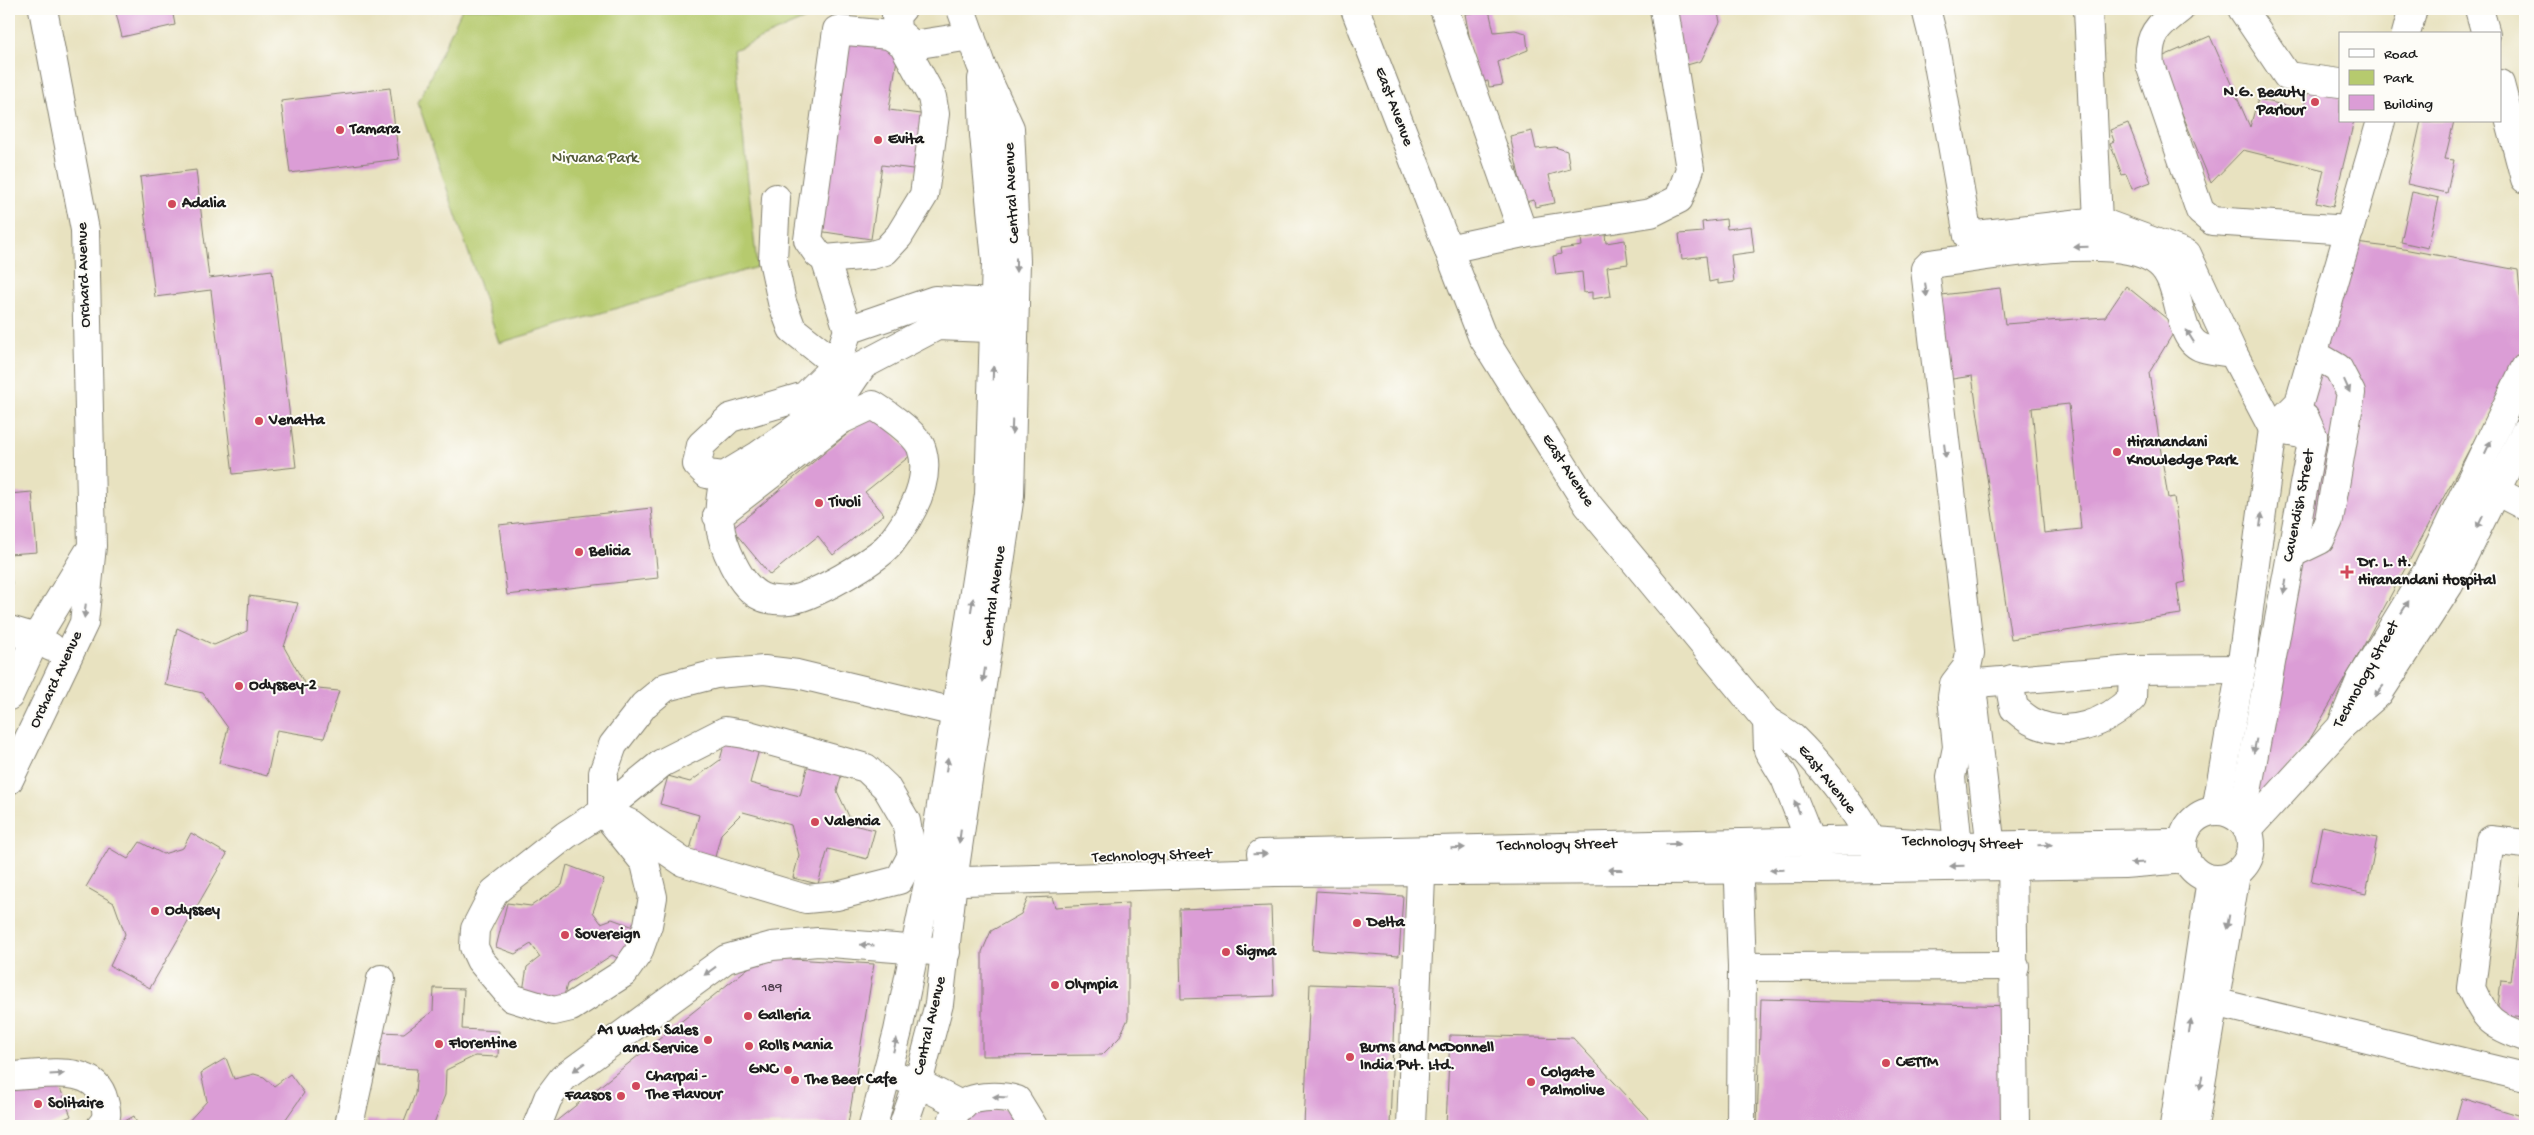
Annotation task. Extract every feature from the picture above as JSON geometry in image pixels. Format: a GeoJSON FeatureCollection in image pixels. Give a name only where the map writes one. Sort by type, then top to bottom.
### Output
{"type":"FeatureCollection","features":[{"type":"Feature","properties":{"kind":"street","name":"Orchard Avenue"},"geometry":{"type":"LineString","coordinates":[[9,780],[84,624],[92,546],[85,230],[43,9]]}},
{"type":"Feature","properties":{"kind":"street"},"geometry":{"type":"LineString","coordinates":[[902,9],[896,16],[897,31],[913,44],[971,36]]}},
{"type":"Feature","properties":{"kind":"street","name":"Central Avenue"},"geometry":{"type":"LineString","coordinates":[[874,1126],[888,1073],[915,948],[942,873],[1010,495],[1005,316],[996,261],[984,134],[981,65],[961,9]]}},
{"type":"Feature","properties":{"kind":"street","name":"East Avenue"},"geometry":{"type":"LineString","coordinates":[[1355,9],[1482,336],[1588,506],[1767,721],[1792,737],[1834,785],[1872,840],[1883,868]]}},
{"type":"Feature","properties":{"kind":"street"},"geometry":{"type":"LineString","coordinates":[[1444,9],[1523,233]]}},
{"type":"Feature","properties":{"kind":"street"},"geometry":{"type":"LineString","coordinates":[[1448,249],[1523,233],[1651,213],[1679,199],[1690,168],[1664,9]]}},
{"type":"Feature","properties":{"kind":"street"},"geometry":{"type":"LineString","coordinates":[[1926,9],[1934,41],[1968,236],[2098,221],[2187,254],[2233,352],[2273,429]]}},
{"type":"Feature","properties":{"kind":"street"},"geometry":{"type":"LineString","coordinates":[[2088,9],[2098,221]]}},
{"type":"Feature","properties":{"kind":"street"},"geometry":{"type":"LineString","coordinates":[[2180,9],[2161,24],[2153,34],[2148,50],[2150,65],[2200,211],[2212,221],[2350,230]]}},
{"type":"Feature","properties":{"kind":"street"},"geometry":{"type":"LineString","coordinates":[[2242,9],[2287,76],[2339,83]]}},
{"type":"Feature","properties":{"kind":"street"},"geometry":{"type":"LineString","coordinates":[[2479,9],[2485,32]]}},
{"type":"Feature","properties":{"kind":"street"},"geometry":{"type":"LineString","coordinates":[[826,259],[872,255],[886,251],[899,236],[924,195],[935,114],[932,97],[903,44],[889,35],[837,30],[808,240],[818,254],[826,259],[848,330],[851,361],[842,396],[759,455],[724,476],[707,474],[697,464],[701,445],[730,418],[805,396],[851,361],[938,326],[945,313]]}},
{"type":"Feature","properties":{"kind":"street"},"geometry":{"type":"LineString","coordinates":[[2502,92],[2525,179]]}},
{"type":"Feature","properties":{"kind":"street"},"geometry":{"type":"LineString","coordinates":[[2273,429],[2299,403],[2381,122]]}},
{"type":"Feature","properties":{"kind":"street"},"geometry":{"type":"LineString","coordinates":[[776,198],[773,260],[782,302],[792,329],[826,356],[851,361]]}},
{"type":"Feature","properties":{"kind":"street"},"geometry":{"type":"LineString","coordinates":[[1958,846],[1951,778],[1957,747],[1952,696],[1954,684],[1967,667],[1970,653],[1925,270],[1930,264],[2054,249],[2100,247],[2128,250],[2158,262],[2172,278],[2187,335],[2193,343],[2202,348],[2233,352]]}},
{"type":"Feature","properties":{"kind":"street"},"geometry":{"type":"LineString","coordinates":[[848,330],[935,300],[945,313],[1005,316]]}},
{"type":"Feature","properties":{"kind":"street","name":"Central Avenue"},"geometry":{"type":"LineString","coordinates":[[903,1126],[918,1083],[939,1004],[946,952],[942,873],[955,712],[989,495],[1005,316]]}},
{"type":"Feature","properties":{"kind":"street"},"geometry":{"type":"LineString","coordinates":[[2291,554],[2320,540],[2329,520],[2350,393],[2338,368],[2314,354]]}},
{"type":"Feature","properties":{"kind":"street","name":"Technology Street"},"geometry":{"type":"LineString","coordinates":[[2235,819],[2341,727],[2360,681],[2388,658],[2438,578],[2484,485],[2525,368]]}},
{"type":"Feature","properties":{"kind":"street","name":"Cavendish Street"},"geometry":{"type":"LineString","coordinates":[[2235,819],[2261,717],[2313,436],[2299,403]]}},
{"type":"Feature","properties":{"kind":"street"},"geometry":{"type":"LineString","coordinates":[[717,516],[842,420],[873,405],[901,426],[920,446],[925,475],[912,509],[889,545],[837,582],[789,600],[762,597],[741,580],[725,547],[717,516],[724,476]]}},
{"type":"Feature","properties":{"kind":"street"},"geometry":{"type":"LineString","coordinates":[[2273,429],[2313,436]]}},
{"type":"Feature","properties":{"kind":"street","name":"Cavendish Street"},"geometry":{"type":"LineString","coordinates":[[2235,819],[2233,715],[2241,669],[2273,429]]}},
{"type":"Feature","properties":{"kind":"street"},"geometry":{"type":"LineString","coordinates":[[2525,432],[2484,485],[2525,506]]}},
{"type":"Feature","properties":{"kind":"street","name":"Orchard Avenue"},"geometry":{"type":"LineString","coordinates":[[9,696],[36,638],[92,546]]}},
{"type":"Feature","properties":{"kind":"street"},"geometry":{"type":"LineString","coordinates":[[9,630],[36,638],[69,657]]}},
{"type":"Feature","properties":{"kind":"street"},"geometry":{"type":"LineString","coordinates":[[2245,638],[2274,644]]}},
{"type":"Feature","properties":{"kind":"street"},"geometry":{"type":"LineString","coordinates":[[2015,1126],[2015,966],[2002,856],[1973,696],[1976,683],[2133,670],[2241,669]]}},
{"type":"Feature","properties":{"kind":"street"},"geometry":{"type":"LineString","coordinates":[[603,811],[631,824],[683,862],[806,899],[837,896],[899,880],[912,855],[906,821],[886,786],[866,768],[745,734],[725,731],[662,763],[603,811],[566,835],[494,892],[475,929],[474,947],[480,960],[512,998],[554,1011],[571,1007],[624,973],[638,953],[648,925],[653,897],[645,863],[603,811],[603,773],[613,746],[644,705],[666,688],[716,674],[764,670],[796,674],[955,712]]}},
{"type":"Feature","properties":{"kind":"street"},"geometry":{"type":"LineString","coordinates":[[2012,679],[2011,693],[2014,708],[2033,722],[2059,729],[2087,727],[2116,714],[2132,698],[2133,670]]}},
{"type":"Feature","properties":{"kind":"street"},"geometry":{"type":"LineString","coordinates":[[2233,715],[2261,717]]}},
{"type":"Feature","properties":{"kind":"street"},"geometry":{"type":"LineString","coordinates":[[1767,721],[1768,750],[1785,778],[1811,841],[1820,869]]}},
{"type":"Feature","properties":{"kind":"street"},"geometry":{"type":"LineString","coordinates":[[2204,813],[2235,819],[2252,841],[2250,854],[2245,865],[2224,877],[2199,875],[2190,867],[2184,851],[2186,830],[2193,820],[2204,813]]}},
{"type":"Feature","properties":{"kind":"street","name":"Technology Street"},"geometry":{"type":"LineString","coordinates":[[942,873],[1422,860],[1733,842],[1872,840],[1958,846],[2002,856],[2184,851]]}},
{"type":"Feature","properties":{"kind":"street"},"geometry":{"type":"LineString","coordinates":[[2525,844],[2490,840],[2471,988],[2481,1010],[2500,1028],[2525,1037]]}},
{"type":"Feature","properties":{"kind":"street"},"geometry":{"type":"LineString","coordinates":[[1733,842],[1736,870],[1740,884],[1742,967],[1741,1126]]}},
{"type":"Feature","properties":{"kind":"street"},"geometry":{"type":"LineString","coordinates":[[1411,1126],[1422,860],[1736,870],[1883,868],[2002,856]]}},
{"type":"Feature","properties":{"kind":"street"},"geometry":{"type":"LineString","coordinates":[[2194,1126],[2205,998],[2224,877]]}},
{"type":"Feature","properties":{"kind":"street"},"geometry":{"type":"LineString","coordinates":[[537,1126],[548,1098],[563,1078],[726,959],[772,946],[818,942],[915,948],[946,952]]}},
{"type":"Feature","properties":{"kind":"street"},"geometry":{"type":"LineString","coordinates":[[1742,967],[2015,966]]}},
{"type":"Feature","properties":{"kind":"street"},"geometry":{"type":"LineString","coordinates":[[348,1124],[381,978]]}},
{"type":"Feature","properties":{"kind":"street"},"geometry":{"type":"LineString","coordinates":[[2205,998],[2525,1077]]}},
{"type":"Feature","properties":{"kind":"street"},"geometry":{"type":"LineString","coordinates":[[2174,1126],[2205,998]]}},
{"type":"Feature","properties":{"kind":"street"},"geometry":{"type":"LineString","coordinates":[[9,1076],[70,1073],[93,1079],[102,1091],[107,1113],[101,1126]]}},
{"type":"Feature","properties":{"kind":"street"},"geometry":{"type":"LineString","coordinates":[[888,1073],[918,1083],[957,1116],[986,1096],[1004,1096],[1017,1100],[1033,1126]]}},
{"type":"Feature","properties":{"kind":"green space","name":"Nirvana Park"},"geometry":{"type":"Polygon","coordinates":[[[462,9],[828,9],[734,50],[757,267],[499,343],[418,103],[462,9]]]}},
{"type":"Feature","properties":{"kind":"building"},"geometry":{"type":"Polygon","coordinates":[[[115,9],[172,9],[175,25],[122,37],[115,9]]]}},
{"type":"Feature","properties":{"kind":"building"},"geometry":{"type":"Polygon","coordinates":[[[1666,9],[1717,9],[1720,22],[1701,61],[1680,67],[1666,9]]]}},
{"type":"Feature","properties":{"kind":"building"},"geometry":{"type":"Polygon","coordinates":[[[1489,10],[1494,32],[1515,30],[1526,33],[1528,50],[1498,62],[1503,85],[1489,87],[1488,81],[1478,83],[1465,14],[1489,10]]]}},
{"type":"Feature","properties":{"kind":"building"},"geometry":{"type":"Polygon","coordinates":[[[2210,36],[2250,127],[2258,99],[2303,110],[2309,88],[2339,96],[2339,122],[2354,122],[2333,207],[2316,203],[2324,170],[2243,150],[2211,183],[2159,58],[2210,36]]]}},
{"type":"Feature","properties":{"kind":"building","name":"Evita"},"geometry":{"type":"Polygon","coordinates":[[[846,39],[899,46],[889,110],[928,115],[920,170],[882,165],[871,239],[818,231],[846,39]]]}},
{"type":"Feature","properties":{"kind":"building","name":"Tamara"},"geometry":{"type":"Polygon","coordinates":[[[390,88],[399,159],[290,173],[281,101],[390,88]]]}},
{"type":"Feature","properties":{"kind":"building"},"geometry":{"type":"Polygon","coordinates":[[[2421,122],[2454,122],[2445,159],[2454,160],[2447,193],[2407,184],[2421,122]]]}},
{"type":"Feature","properties":{"kind":"building"},"geometry":{"type":"Polygon","coordinates":[[[2128,123],[2151,182],[2132,189],[2126,174],[2122,175],[2110,143],[2114,141],[2110,130],[2128,123]]]}},
{"type":"Feature","properties":{"kind":"building"},"geometry":{"type":"Polygon","coordinates":[[[1532,131],[1536,149],[1555,147],[1567,151],[1570,169],[1549,175],[1555,203],[1535,207],[1534,200],[1525,202],[1510,136],[1532,131]]]}},
{"type":"Feature","properties":{"kind":"building"},"geometry":{"type":"Polygon","coordinates":[[[196,170],[209,278],[272,270],[296,467],[233,474],[211,290],[155,297],[140,177],[196,170]]]}},
{"type":"Feature","properties":{"kind":"building"},"geometry":{"type":"Polygon","coordinates":[[[2412,192],[2439,198],[2428,248],[2401,242],[2412,192]]]}},
{"type":"Feature","properties":{"kind":"building"},"geometry":{"type":"Polygon","coordinates":[[[1726,219],[1727,229],[1751,226],[1754,252],[1731,255],[1734,282],[1718,284],[1718,280],[1709,282],[1706,256],[1682,259],[1679,234],[1703,232],[1702,222],[1726,219]]]}},
{"type":"Feature","properties":{"kind":"building"},"geometry":{"type":"Polygon","coordinates":[[[1605,234],[1606,243],[1625,240],[1628,264],[1607,267],[1611,296],[1592,299],[1592,292],[1584,293],[1582,272],[1556,275],[1553,256],[1561,254],[1560,249],[1582,246],[1581,238],[1605,234]]]}},
{"type":"Feature","properties":{"kind":"building","name":"Dr. L. H. Hiranandani Hospital"},"geometry":{"type":"Polygon","coordinates":[[[2355,243],[2398,248],[2518,270],[2525,346],[2364,645],[2310,739],[2250,821],[2305,403],[2355,243]]]}},
{"type":"Feature","properties":{"kind":"building","name":"Hiranandani Knowledge Park"},"geometry":{"type":"Polygon","coordinates":[[[2126,286],[2177,327],[2149,373],[2168,498],[2174,497],[2186,582],[2177,584],[2181,614],[2011,639],[1972,376],[1946,380],[1933,296],[2000,288],[2005,324],[2105,317],[2126,286]],[[2069,404],[2032,408],[2044,533],[2081,529],[2069,404]]]}},
{"type":"Feature","properties":{"kind":"building","name":"Tivoli"},"geometry":{"type":"Polygon","coordinates":[[[875,411],[911,455],[865,492],[884,514],[833,555],[818,536],[770,575],[732,529],[875,411]]]}},
{"type":"Feature","properties":{"kind":"building"},"geometry":{"type":"Polygon","coordinates":[[[32,492],[37,552],[9,554],[9,494],[32,492]]]}},
{"type":"Feature","properties":{"kind":"building","name":"Belicia"},"geometry":{"type":"Polygon","coordinates":[[[651,508],[658,578],[507,595],[499,525],[651,508]]]}},
{"type":"Feature","properties":{"kind":"building"},"geometry":{"type":"Polygon","coordinates":[[[9,559],[12,584],[9,585],[9,559]]]}},
{"type":"Feature","properties":{"kind":"building","name":"Odyssey-2"},"geometry":{"type":"Polygon","coordinates":[[[249,596],[298,603],[284,647],[307,688],[339,691],[324,738],[277,730],[267,776],[219,763],[228,728],[203,693],[165,685],[177,628],[214,645],[247,631],[249,596]]]}},
{"type":"Feature","properties":{"kind":"building"},"geometry":{"type":"Polygon","coordinates":[[[726,738],[760,746],[750,783],[775,790],[800,796],[809,760],[843,769],[837,791],[853,825],[875,830],[867,859],[828,849],[818,884],[793,878],[799,855],[791,825],[743,812],[721,834],[715,857],[690,850],[699,815],[660,804],[668,776],[690,782],[720,760],[726,738]]]}},
{"type":"Feature","properties":{"kind":"building"},"geometry":{"type":"Polygon","coordinates":[[[2322,826],[2377,838],[2366,894],[2311,882],[2322,826]]]}},
{"type":"Feature","properties":{"kind":"building","name":"Odyssey"},"geometry":{"type":"Polygon","coordinates":[[[191,833],[227,854],[150,988],[110,966],[125,934],[114,903],[86,887],[109,848],[128,859],[140,842],[163,854],[183,848],[191,833]]]}},
{"type":"Feature","properties":{"kind":"building"},"geometry":{"type":"Polygon","coordinates":[[[2524,854],[2525,1017],[2497,1014],[2501,980],[2511,981],[2523,887],[2520,886],[2524,854]]]}},
{"type":"Feature","properties":{"kind":"building","name":"Sovereign"},"geometry":{"type":"Polygon","coordinates":[[[567,865],[604,879],[593,912],[601,923],[612,919],[634,927],[626,963],[612,955],[567,984],[561,1008],[522,997],[527,967],[540,957],[531,944],[515,954],[496,947],[507,903],[531,906],[562,885],[567,865]]]}},
{"type":"Feature","properties":{"kind":"building","name":"Delta"},"geometry":{"type":"Polygon","coordinates":[[[1316,891],[1403,896],[1399,956],[1312,950],[1316,891]]]}},
{"type":"Feature","properties":{"kind":"building","name":"Olympia"},"geometry":{"type":"Polygon","coordinates":[[[1052,897],[1055,907],[1128,903],[1128,1019],[1119,1038],[1102,1055],[982,1056],[982,952],[991,931],[1021,914],[1028,898],[1052,897]]]}},
{"type":"Feature","properties":{"kind":"building","name":"Sigma"},"geometry":{"type":"Polygon","coordinates":[[[1271,906],[1274,996],[1181,999],[1179,909],[1271,906]]]}},
{"type":"Feature","properties":{"kind":"building","name":"Galleria"},"geometry":{"type":"Polygon","coordinates":[[[762,957],[874,964],[848,1124],[550,1126],[762,957]]]}},
{"type":"Feature","properties":{"kind":"building","name":"Burns and McDonnell India Pvt. Ltd."},"geometry":{"type":"Polygon","coordinates":[[[1310,984],[1395,987],[1390,1126],[1304,1126],[1310,984]]]}},
{"type":"Feature","properties":{"kind":"building","name":"Florentine"},"geometry":{"type":"Polygon","coordinates":[[[434,988],[464,989],[462,1029],[499,1031],[498,1057],[475,1056],[446,1070],[445,1095],[434,1123],[440,1126],[366,1126],[366,1120],[404,1122],[415,1094],[417,1069],[379,1067],[380,1032],[404,1033],[433,1011],[434,988]]]}},
{"type":"Feature","properties":{"kind":"building","name":"CETTM"},"geometry":{"type":"Polygon","coordinates":[[[1761,999],[2013,1006],[2012,1126],[1757,1126],[1761,999]]]}},
{"type":"Feature","properties":{"kind":"building","name":"Colgate Palmolive"},"geometry":{"type":"Polygon","coordinates":[[[1450,1035],[1573,1038],[1655,1126],[1446,1126],[1450,1035]]]}},
{"type":"Feature","properties":{"kind":"building"},"geometry":{"type":"Polygon","coordinates":[[[226,1058],[234,1079],[254,1074],[264,1077],[274,1086],[290,1074],[304,1093],[283,1123],[284,1126],[187,1126],[186,1124],[207,1101],[201,1073],[226,1058]]]}},
{"type":"Feature","properties":{"kind":"building","name":"Solitaire"},"geometry":{"type":"Polygon","coordinates":[[[56,1078],[71,1116],[49,1126],[9,1126],[9,1092],[56,1078]]]}},
{"type":"Feature","properties":{"kind":"building"},"geometry":{"type":"Polygon","coordinates":[[[2462,1098],[2525,1117],[2525,1126],[2454,1126],[2462,1098]]]}},
{"type":"Feature","properties":{"kind":"building"},"geometry":{"type":"Polygon","coordinates":[[[1006,1109],[1019,1126],[964,1126],[969,1113],[1006,1109]]]}},
{"type":"Feature","properties":{"kind":"building"},"geometry":{"type":"Polygon","coordinates":[[[134,1116],[138,1126],[116,1126],[134,1116]]]}},
{"type":"Feature","properties":{"kind":"place","name":"N.G. Beauty Parlour"},"geometry":{"type":"Point","coordinates":[2315,102]}},
{"type":"Feature","properties":{"kind":"place","name":"Tamara"},"geometry":{"type":"Point","coordinates":[340,130]}},
{"type":"Feature","properties":{"kind":"place","name":"Evita"},"geometry":{"type":"Point","coordinates":[878,140]}},
{"type":"Feature","properties":{"kind":"place","name":"Adalia"},"geometry":{"type":"Point","coordinates":[172,204]}},
{"type":"Feature","properties":{"kind":"place","name":"Venatta"},"geometry":{"type":"Point","coordinates":[259,421]}},
{"type":"Feature","properties":{"kind":"place","name":"Hiranandani Knowledge Park"},"geometry":{"type":"Point","coordinates":[2117,452]}},
{"type":"Feature","properties":{"kind":"place","name":"Tivoli"},"geometry":{"type":"Point","coordinates":[819,503]}},
{"type":"Feature","properties":{"kind":"place","name":"Belicia"},"geometry":{"type":"Point","coordinates":[579,552]}},
{"type":"Feature","properties":{"kind":"place","name":"Dr. L. H. Hiranandani Hospital"},"geometry":{"type":"Point","coordinates":[2347,572]}},
{"type":"Feature","properties":{"kind":"place","name":"Odyssey-2"},"geometry":{"type":"Point","coordinates":[239,686]}},
{"type":"Feature","properties":{"kind":"place","name":"Valencia"},"geometry":{"type":"Point","coordinates":[815,822]}},
{"type":"Feature","properties":{"kind":"place","name":"Odyssey"},"geometry":{"type":"Point","coordinates":[155,911]}},
{"type":"Feature","properties":{"kind":"place","name":"Delta"},"geometry":{"type":"Point","coordinates":[1357,923]}},
{"type":"Feature","properties":{"kind":"place","name":"Sovereign"},"geometry":{"type":"Point","coordinates":[565,935]}},
{"type":"Feature","properties":{"kind":"place","name":"Sigma"},"geometry":{"type":"Point","coordinates":[1226,952]}},
{"type":"Feature","properties":{"kind":"place","name":"Olympia"},"geometry":{"type":"Point","coordinates":[1055,985]}},
{"type":"Feature","properties":{"kind":"place","name":"Galleria"},"geometry":{"type":"Point","coordinates":[748,1016]}},
{"type":"Feature","properties":{"kind":"place","name":"A1 Watch Sales and Service"},"geometry":{"type":"Point","coordinates":[708,1040]}},
{"type":"Feature","properties":{"kind":"place","name":"Florentine"},"geometry":{"type":"Point","coordinates":[439,1044]}},
{"type":"Feature","properties":{"kind":"place","name":"Rolls Mania"},"geometry":{"type":"Point","coordinates":[749,1046]}},
{"type":"Feature","properties":{"kind":"place","name":"Burns and McDonnell India Pvt. Ltd."},"geometry":{"type":"Point","coordinates":[1350,1057]}},
{"type":"Feature","properties":{"kind":"place","name":"CETTM"},"geometry":{"type":"Point","coordinates":[1886,1063]}},
{"type":"Feature","properties":{"kind":"place","name":"GNC"},"geometry":{"type":"Point","coordinates":[788,1070]}},
{"type":"Feature","properties":{"kind":"place","name":"The Beer Cafe"},"geometry":{"type":"Point","coordinates":[795,1080]}},
{"type":"Feature","properties":{"kind":"place","name":"Colgate Palmolive"},"geometry":{"type":"Point","coordinates":[1531,1082]}},
{"type":"Feature","properties":{"kind":"place","name":"Charpai - The Flavour"},"geometry":{"type":"Point","coordinates":[636,1086]}},
{"type":"Feature","properties":{"kind":"place","name":"Faasos"},"geometry":{"type":"Point","coordinates":[621,1096]}},
{"type":"Feature","properties":{"kind":"place","name":"Solitaire"},"geometry":{"type":"Point","coordinates":[38,1104]}}]}
